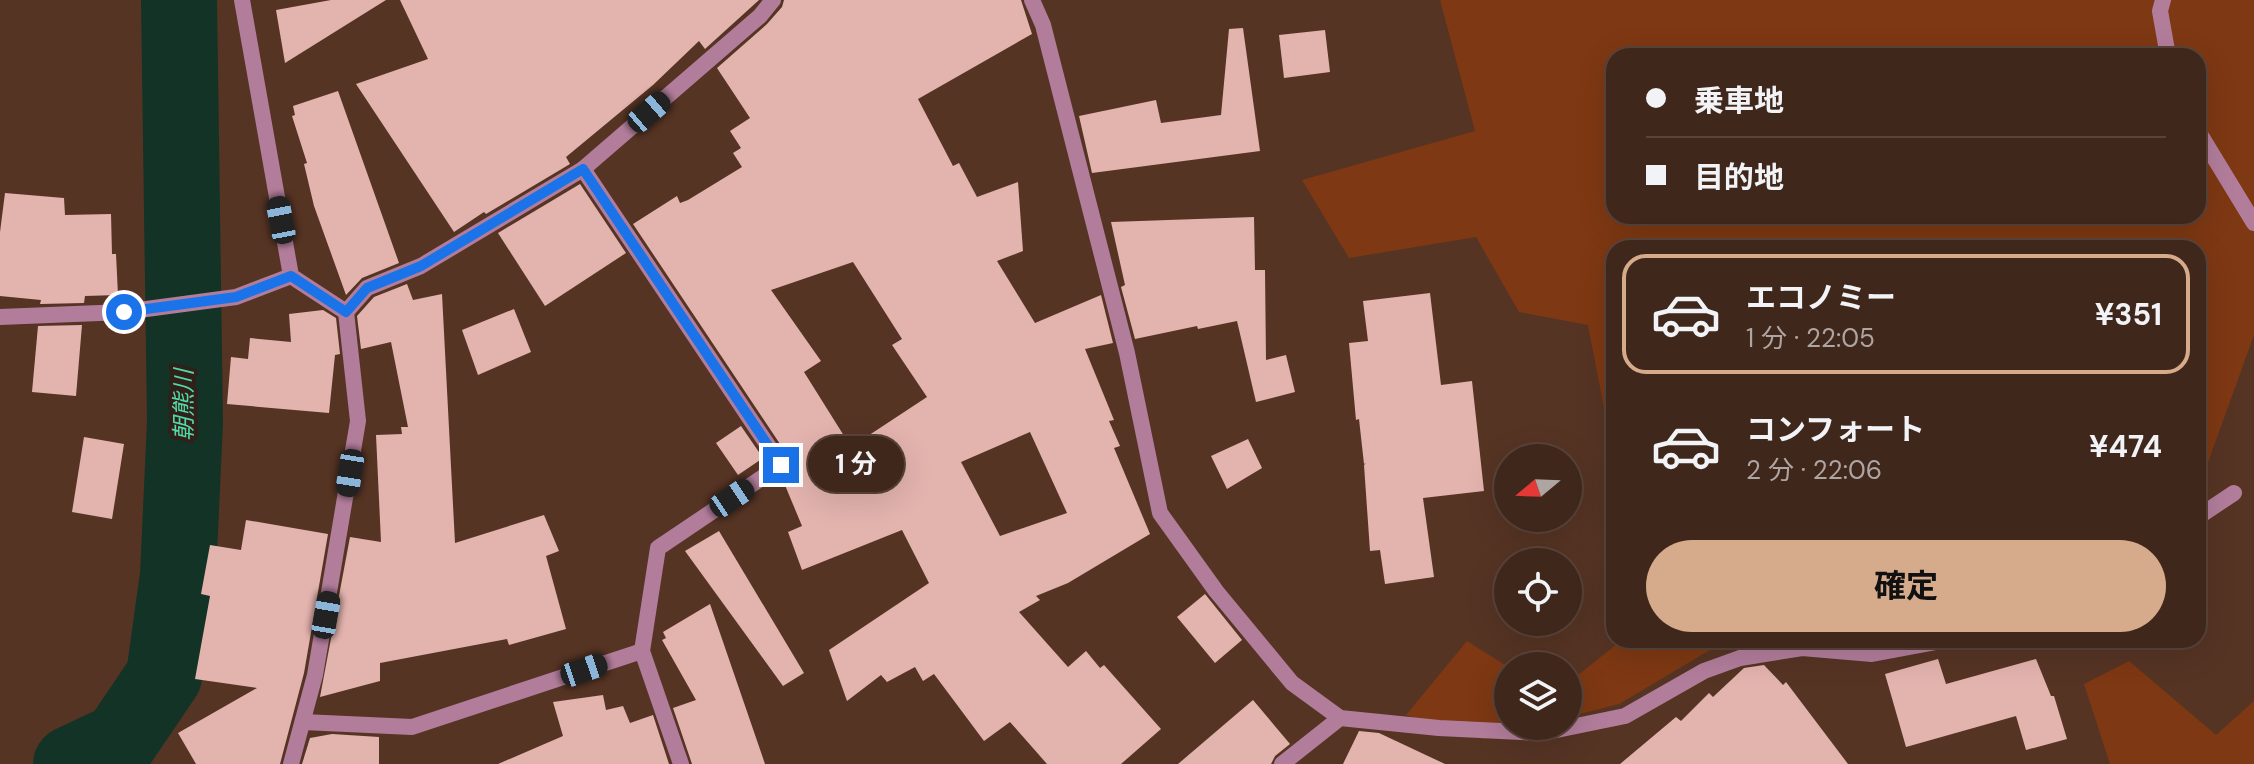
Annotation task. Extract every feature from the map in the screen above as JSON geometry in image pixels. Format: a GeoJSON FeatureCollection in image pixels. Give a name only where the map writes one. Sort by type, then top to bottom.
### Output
{"type":"FeatureCollection","features":[{"type":"Feature","properties":{"kind":"street"},"geometry":{"type":"LineString","coordinates":[[242,0],[291,276],[346,312]]}},
{"type":"Feature","properties":{"kind":"street"},"geometry":{"type":"LineString","coordinates":[[291,764],[315,675],[358,421],[346,312],[367,288],[421,266],[583,169],[760,16],[773,0]]}},
{"type":"Feature","properties":{"kind":"street"},"geometry":{"type":"LineString","coordinates":[[1032,0],[1043,25],[1127,353],[1160,513],[1216,591],[1292,683],[1340,718],[1439,728],[1542,733],[1625,716],[1704,671],[1740,658],[1802,648],[1872,654],[1904,648]]}},
{"type":"Feature","properties":{"kind":"street"},"geometry":{"type":"LineString","coordinates":[[2163,0],[2160,11],[2167,48]]}},
{"type":"Feature","properties":{"kind":"street"},"geometry":{"type":"LineString","coordinates":[[2206,144],[2254,223]]}},
{"type":"Feature","properties":{"kind":"street"},"geometry":{"type":"LineString","coordinates":[[583,169],[781,465],[658,548],[642,651],[681,764]]}},
{"type":"Feature","properties":{"kind":"street"},"geometry":{"type":"LineString","coordinates":[[0,317],[124,312],[236,297],[291,276]]}},
{"type":"Feature","properties":{"kind":"street"},"geometry":{"type":"LineString","coordinates":[[2206,512],[2234,493]]}},
{"type":"Feature","properties":{"kind":"street"},"geometry":{"type":"LineString","coordinates":[[303,722],[412,727],[642,651]]}},
{"type":"Feature","properties":{"kind":"street"},"geometry":{"type":"LineString","coordinates":[[1282,764],[1340,718]]}},
{"type":"Feature","properties":{"kind":"shaded area"},"geometry":{"type":"Polygon","coordinates":[[[1440,0],[2254,0],[2254,335],[2206,468],[2206,240],[1606,240],[1606,418],[1588,325],[1519,312],[1476,237],[1349,258],[1302,180],[1475,131],[1440,0]]]}},
{"type":"Feature","properties":{"kind":"shaded area"},"geometry":{"type":"Polygon","coordinates":[[[1467,641],[1494,658],[1494,736],[1483,739],[1406,715],[1467,641]]]}},
{"type":"Feature","properties":{"kind":"shaded area"},"geometry":{"type":"Polygon","coordinates":[[[1612,648],[1714,648],[1619,704],[1582,713],[1582,672],[1612,648]]]}},
{"type":"Feature","properties":{"kind":"shaded area"},"geometry":{"type":"Polygon","coordinates":[[[2129,661],[2216,735],[2254,701],[2254,764],[2110,764],[2084,684],[2129,661]]]}},
{"type":"Feature","properties":{"kind":"building"},"geometry":{"type":"Polygon","coordinates":[[[331,0],[386,0],[285,63],[276,10],[331,0]]]}},
{"type":"Feature","properties":{"kind":"building"},"geometry":{"type":"Polygon","coordinates":[[[400,0],[759,0],[705,49],[699,41],[653,85],[566,157],[570,164],[454,232],[356,84],[428,59],[400,0]]]}},
{"type":"Feature","properties":{"kind":"building"},"geometry":{"type":"Polygon","coordinates":[[[784,0],[1021,0],[1032,34],[918,99],[953,166],[959,163],[977,197],[1018,182],[1023,251],[997,261],[1035,323],[1101,295],[1113,343],[1085,349],[1114,420],[1109,421],[1120,446],[1114,448],[1150,534],[1068,583],[1036,596],[1040,600],[1019,612],[1068,667],[1086,651],[1100,668],[1104,665],[1161,729],[1121,764],[1047,764],[1010,722],[984,741],[934,674],[923,681],[915,667],[887,682],[881,675],[847,701],[829,650],[929,583],[902,530],[802,570],[788,532],[802,526],[782,478],[791,469],[790,459],[633,224],[677,196],[680,203],[688,200],[742,167],[733,153],[741,148],[730,131],[750,118],[717,68],[782,7],[784,0]],[[853,262],[771,290],[821,361],[804,372],[851,447],[927,397],[892,345],[902,339],[853,262]],[[1030,432],[961,462],[1000,536],[1067,513],[1030,432]]]}},
{"type":"Feature","properties":{"kind":"building"},"geometry":{"type":"Polygon","coordinates":[[[1243,28],[1260,151],[1092,173],[1079,116],[1156,100],[1161,123],[1221,115],[1229,29],[1243,28]]]}},
{"type":"Feature","properties":{"kind":"building"},"geometry":{"type":"Polygon","coordinates":[[[1325,30],[1330,72],[1284,78],[1279,35],[1325,30]]]}},
{"type":"Feature","properties":{"kind":"building"},"geometry":{"type":"Polygon","coordinates":[[[338,91],[399,263],[362,278],[346,295],[314,206],[304,164],[307,163],[292,116],[295,115],[293,106],[338,91]]]}},
{"type":"Feature","properties":{"kind":"building"},"geometry":{"type":"Polygon","coordinates":[[[580,184],[626,253],[545,306],[498,233],[580,184]]]}},
{"type":"Feature","properties":{"kind":"building"},"geometry":{"type":"Polygon","coordinates":[[[5,193],[64,198],[65,215],[111,214],[112,254],[116,254],[118,295],[85,296],[84,303],[40,304],[41,300],[0,296],[0,232],[5,193]]]}},
{"type":"Feature","properties":{"kind":"building"},"geometry":{"type":"Polygon","coordinates":[[[1254,217],[1255,270],[1265,270],[1266,360],[1286,355],[1295,392],[1256,402],[1237,321],[1135,339],[1121,287],[1125,285],[1111,222],[1254,217]]]}},
{"type":"Feature","properties":{"kind":"building"},"geometry":{"type":"Polygon","coordinates":[[[407,284],[413,300],[442,294],[455,543],[544,515],[559,551],[546,556],[566,629],[509,645],[507,639],[380,663],[380,681],[320,697],[350,537],[381,542],[376,435],[402,434],[401,427],[408,427],[391,342],[361,349],[357,316],[374,297],[407,284]]]}},
{"type":"Feature","properties":{"kind":"building"},"geometry":{"type":"Polygon","coordinates":[[[1430,293],[1441,385],[1472,381],[1484,491],[1423,498],[1434,577],[1385,584],[1380,550],[1370,551],[1366,463],[1359,419],[1356,420],[1349,343],[1368,341],[1363,301],[1430,293]]]}},
{"type":"Feature","properties":{"kind":"building"},"geometry":{"type":"Polygon","coordinates":[[[514,309],[531,352],[478,375],[462,330],[514,309]]]}},
{"type":"Feature","properties":{"kind":"building"},"geometry":{"type":"Polygon","coordinates":[[[323,310],[336,318],[340,354],[335,355],[329,413],[227,404],[231,357],[248,359],[250,338],[291,342],[289,314],[323,310]]]}},
{"type":"Feature","properties":{"kind":"building"},"geometry":{"type":"Polygon","coordinates":[[[82,325],[76,396],[32,392],[38,326],[82,325]]]}},
{"type":"Feature","properties":{"kind":"building"},"geometry":{"type":"Polygon","coordinates":[[[741,426],[763,458],[738,475],[716,443],[741,426]]]}},
{"type":"Feature","properties":{"kind":"building"},"geometry":{"type":"Polygon","coordinates":[[[84,437],[124,444],[112,519],[72,512],[84,437]]]}},
{"type":"Feature","properties":{"kind":"building"},"geometry":{"type":"Polygon","coordinates":[[[1248,439],[1262,468],[1227,489],[1211,456],[1248,439]]]}},
{"type":"Feature","properties":{"kind":"building"},"geometry":{"type":"Polygon","coordinates":[[[246,520],[328,534],[304,673],[280,764],[196,764],[178,733],[257,688],[195,679],[210,596],[201,594],[210,545],[241,550],[246,520]]]}},
{"type":"Feature","properties":{"kind":"building"},"geometry":{"type":"Polygon","coordinates":[[[719,531],[804,673],[783,686],[685,551],[719,531]]]}},
{"type":"Feature","properties":{"kind":"building"},"geometry":{"type":"Polygon","coordinates":[[[1205,594],[1242,640],[1215,663],[1177,617],[1205,594]]]}},
{"type":"Feature","properties":{"kind":"building"},"geometry":{"type":"Polygon","coordinates":[[[710,604],[765,764],[692,764],[673,708],[696,700],[662,640],[666,638],[663,632],[710,604]]]}},
{"type":"Feature","properties":{"kind":"building"},"geometry":{"type":"Polygon","coordinates":[[[1938,659],[1946,684],[2036,659],[2051,696],[2054,696],[2067,739],[2026,750],[2016,716],[1906,747],[1885,674],[1938,659]]]}},
{"type":"Feature","properties":{"kind":"building"},"geometry":{"type":"Polygon","coordinates":[[[1764,665],[1783,685],[1786,682],[1848,764],[1620,764],[1676,717],[1681,721],[1709,693],[1713,697],[1744,668],[1764,665]]]}},
{"type":"Feature","properties":{"kind":"building"},"geometry":{"type":"Polygon","coordinates":[[[603,695],[606,710],[623,706],[630,723],[653,715],[669,764],[498,764],[563,736],[553,702],[603,695]]]}},
{"type":"Feature","properties":{"kind":"building"},"geometry":{"type":"Polygon","coordinates":[[[1253,700],[1290,744],[1275,756],[1271,764],[1178,764],[1253,700]]]}},
{"type":"Feature","properties":{"kind":"building"},"geometry":{"type":"Polygon","coordinates":[[[1359,731],[1379,733],[1445,764],[1343,764],[1359,731]]]}},
{"type":"Feature","properties":{"kind":"building"},"geometry":{"type":"Polygon","coordinates":[[[332,734],[379,737],[379,764],[302,764],[310,738],[332,734]]]}},
{"type":"Feature","properties":{"kind":"waterway","name":"朝熊川"},"geometry":{"type":"LineString","coordinates":[[71,764],[120,741],[164,676],[178,575],[185,422],[179,0]]}},
{"type":"Feature","properties":{"kind":"route"},"geometry":{"type":"LineString","coordinates":[[124,312],[236,297],[291,276],[346,312],[367,288],[421,266],[583,169],[781,465]]}}]}
